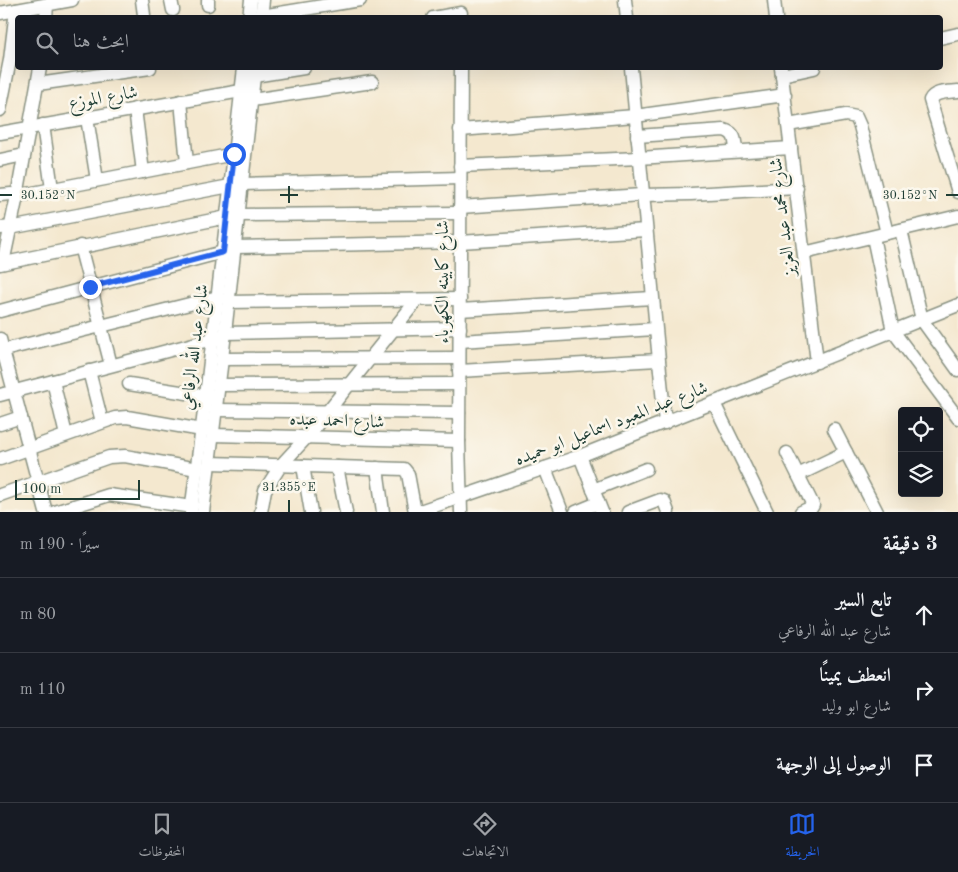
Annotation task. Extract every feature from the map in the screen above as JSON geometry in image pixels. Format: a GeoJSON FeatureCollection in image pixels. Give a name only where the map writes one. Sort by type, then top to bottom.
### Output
{"type":"FeatureCollection","features":[{"type":"Feature","properties":{"kind":"street"},"geometry":{"type":"LineString","coordinates":[[0,13],[16,10],[47,11],[68,0]]}},
{"type":"Feature","properties":{"kind":"street"},"geometry":{"type":"LineString","coordinates":[[142,0],[144,15]]}},
{"type":"Feature","properties":{"kind":"street"},"geometry":{"type":"LineString","coordinates":[[251,0],[254,15]]}},
{"type":"Feature","properties":{"kind":"street"},"geometry":{"type":"LineString","coordinates":[[255,15],[263,0]]}},
{"type":"Feature","properties":{"kind":"street"},"geometry":{"type":"LineString","coordinates":[[266,15],[360,0]]}},
{"type":"Feature","properties":{"kind":"street"},"geometry":{"type":"LineString","coordinates":[[625,0],[627,15]]}},
{"type":"Feature","properties":{"kind":"street"},"geometry":{"type":"LineString","coordinates":[[774,0],[776,15]]}},
{"type":"Feature","properties":{"kind":"street"},"geometry":{"type":"LineString","coordinates":[[15,15],[16,10]]}},
{"type":"Feature","properties":{"kind":"street"},"geometry":{"type":"LineString","coordinates":[[444,15],[461,10]]}},
{"type":"Feature","properties":{"kind":"street"},"geometry":{"type":"LineString","coordinates":[[0,110],[10,60],[15,18]]}},
{"type":"Feature","properties":{"kind":"street"},"geometry":{"type":"LineString","coordinates":[[943,37],[958,34]]}},
{"type":"Feature","properties":{"kind":"street"},"geometry":{"type":"LineString","coordinates":[[40,70],[17,196],[5,228],[1,263],[233,216],[460,210],[642,195],[797,188]]}},
{"type":"Feature","properties":{"kind":"street"},"geometry":{"type":"LineString","coordinates":[[38,84],[136,70]]}},
{"type":"Feature","properties":{"kind":"street","name":"شارع عبد الله الرفاعي"},"geometry":{"type":"LineString","coordinates":[[236,185],[234,154],[244,70]]}},
{"type":"Feature","properties":{"kind":"street"},"geometry":{"type":"LineString","coordinates":[[255,72],[280,70]]}},
{"type":"Feature","properties":{"kind":"street","name":"شارع كابينه الكهرباء"},"geometry":{"type":"LineString","coordinates":[[460,70],[459,441],[461,512]]}},
{"type":"Feature","properties":{"kind":"street"},"geometry":{"type":"LineString","coordinates":[[631,70],[665,423]]}},
{"type":"Feature","properties":{"kind":"street","name":"شارع محمد عبد العزيز"},"geometry":{"type":"LineString","coordinates":[[781,71],[797,188],[817,362]]}},
{"type":"Feature","properties":{"kind":"street","name":"شارع عبد الله الرفاعي"},"geometry":{"type":"LineString","coordinates":[[223,299],[235,247],[233,216],[236,185],[252,100],[255,72]]}},
{"type":"Feature","properties":{"kind":"street"},"geometry":{"type":"LineString","coordinates":[[252,100],[372,82]]}},
{"type":"Feature","properties":{"kind":"street","name":"شارع الموزع"},"geometry":{"type":"LineString","coordinates":[[0,132],[241,91]]}},
{"type":"Feature","properties":{"kind":"street"},"geometry":{"type":"LineString","coordinates":[[958,91],[935,94],[931,96],[930,100],[958,192]]}},
{"type":"Feature","properties":{"kind":"street"},"geometry":{"type":"LineString","coordinates":[[460,130],[635,116],[785,95]]}},
{"type":"Feature","properties":{"kind":"street"},"geometry":{"type":"LineString","coordinates":[[182,101],[187,163]]}},
{"type":"Feature","properties":{"kind":"street"},"geometry":{"type":"LineString","coordinates":[[135,110],[143,172]]}},
{"type":"Feature","properties":{"kind":"street"},"geometry":{"type":"LineString","coordinates":[[788,125],[846,116],[856,117],[860,126],[887,233]]}},
{"type":"Feature","properties":{"kind":"street"},"geometry":{"type":"LineString","coordinates":[[87,118],[97,180]]}},
{"type":"Feature","properties":{"kind":"street"},"geometry":{"type":"LineString","coordinates":[[43,125],[52,189]]}},
{"type":"Feature","properties":{"kind":"street"},"geometry":{"type":"LineString","coordinates":[[637,136],[724,130],[732,132],[736,151]]}},
{"type":"Feature","properties":{"kind":"street"},"geometry":{"type":"LineString","coordinates":[[5,228],[15,228],[236,185],[460,172],[791,148]]}},
{"type":"Feature","properties":{"kind":"street"},"geometry":{"type":"LineString","coordinates":[[0,160],[24,154]]}},
{"type":"Feature","properties":{"kind":"street"},"geometry":{"type":"LineString","coordinates":[[0,195],[11,194],[17,196],[234,154]]}},
{"type":"Feature","properties":{"kind":"street","name":"شارع عبد الله الرفاعي"},"geometry":{"type":"LineString","coordinates":[[195,510],[197,469],[216,410],[222,359],[223,252],[233,216]]}},
{"type":"Feature","properties":{"kind":"street"},"geometry":{"type":"LineString","coordinates":[[804,253],[958,216]]}},
{"type":"Feature","properties":{"kind":"street"},"geometry":{"type":"LineString","coordinates":[[235,247],[460,242],[646,230]]}},
{"type":"Feature","properties":{"kind":"street"},"geometry":{"type":"LineString","coordinates":[[901,230],[922,320],[958,370]]}},
{"type":"Feature","properties":{"kind":"street"},"geometry":{"type":"LineString","coordinates":[[873,237],[893,331],[958,418]]}},
{"type":"Feature","properties":{"kind":"street"},"geometry":{"type":"LineString","coordinates":[[80,246],[111,366]]}},
{"type":"Feature","properties":{"kind":"street"},"geometry":{"type":"LineString","coordinates":[[0,311],[223,252]]}},
{"type":"Feature","properties":{"kind":"street"},"geometry":{"type":"LineString","coordinates":[[46,512],[1,348],[223,299],[417,300],[460,304],[652,298]]}},
{"type":"Feature","properties":{"kind":"street"},"geometry":{"type":"LineString","coordinates":[[261,512],[265,490],[281,465],[308,436],[417,300]]}},
{"type":"Feature","properties":{"kind":"street","name":"شارع عبد المعبود اسماعيل ابو حميده"},"geometry":{"type":"LineString","coordinates":[[416,512],[436,509],[460,497],[580,456],[958,305]]}},
{"type":"Feature","properties":{"kind":"street"},"geometry":{"type":"LineString","coordinates":[[0,394],[221,336],[460,328]]}},
{"type":"Feature","properties":{"kind":"street"},"geometry":{"type":"LineString","coordinates":[[460,341],[655,329]]}},
{"type":"Feature","properties":{"kind":"street","name":"شارع عبد الله الرفاعي"},"geometry":{"type":"LineString","coordinates":[[195,510],[210,463],[206,396],[221,336]]}},
{"type":"Feature","properties":{"kind":"street"},"geometry":{"type":"LineString","coordinates":[[222,359],[460,358]]}},
{"type":"Feature","properties":{"kind":"street"},"geometry":{"type":"LineString","coordinates":[[460,371],[658,360]]}},
{"type":"Feature","properties":{"kind":"street"},"geometry":{"type":"LineString","coordinates":[[89,371],[102,422]]}},
{"type":"Feature","properties":{"kind":"street"},"geometry":{"type":"LineString","coordinates":[[53,381],[66,435]]}},
{"type":"Feature","properties":{"kind":"street"},"geometry":{"type":"LineString","coordinates":[[129,384],[206,396]]}},
{"type":"Feature","properties":{"kind":"street"},"geometry":{"type":"LineString","coordinates":[[219,385],[460,384]]}},
{"type":"Feature","properties":{"kind":"street"},"geometry":{"type":"LineString","coordinates":[[714,403],[767,512]]}},
{"type":"Feature","properties":{"kind":"street"},"geometry":{"type":"LineString","coordinates":[[216,410],[459,413]]}},
{"type":"Feature","properties":{"kind":"street"},"geometry":{"type":"LineString","coordinates":[[0,424],[21,416]]}},
{"type":"Feature","properties":{"kind":"street","name":"شارع احمد عبده"},"geometry":{"type":"LineString","coordinates":[[0,459],[114,418],[127,418],[208,433],[459,441]]}},
{"type":"Feature","properties":{"kind":"street"},"geometry":{"type":"LineString","coordinates":[[834,429],[878,512]]}},
{"type":"Feature","properties":{"kind":"street"},"geometry":{"type":"LineString","coordinates":[[798,475],[846,452]]}},
{"type":"Feature","properties":{"kind":"street"},"geometry":{"type":"LineString","coordinates":[[787,453],[813,505],[801,512]]}},
{"type":"Feature","properties":{"kind":"street"},"geometry":{"type":"LineString","coordinates":[[0,495],[102,458],[117,456],[197,469]]}},
{"type":"Feature","properties":{"kind":"street"},"geometry":{"type":"LineString","coordinates":[[576,512],[600,508],[580,456]]}},
{"type":"Feature","properties":{"kind":"street"},"geometry":{"type":"LineString","coordinates":[[210,463],[401,468],[407,471],[416,512]]}},
{"type":"Feature","properties":{"kind":"street"},"geometry":{"type":"LineString","coordinates":[[303,466],[311,512]]}},
{"type":"Feature","properties":{"kind":"street"},"geometry":{"type":"LineString","coordinates":[[337,467],[346,512]]}},
{"type":"Feature","properties":{"kind":"street"},"geometry":{"type":"LineString","coordinates":[[377,468],[383,512]]}},
{"type":"Feature","properties":{"kind":"street"},"geometry":{"type":"LineString","coordinates":[[545,468],[562,512]]}},
{"type":"Feature","properties":{"kind":"street"},"geometry":{"type":"LineString","coordinates":[[593,490],[646,469]]}},
{"type":"Feature","properties":{"kind":"street"},"geometry":{"type":"LineString","coordinates":[[55,512],[109,495],[195,510]]}},
{"type":"Feature","properties":{"kind":"street"},"geometry":{"type":"LineString","coordinates":[[634,511],[660,500],[664,501],[668,512]]}},
{"type":"Feature","properties":{"kind":"route"},"geometry":{"type":"LineString","coordinates":[[90,287],[223,252],[234,154]]}}]}
